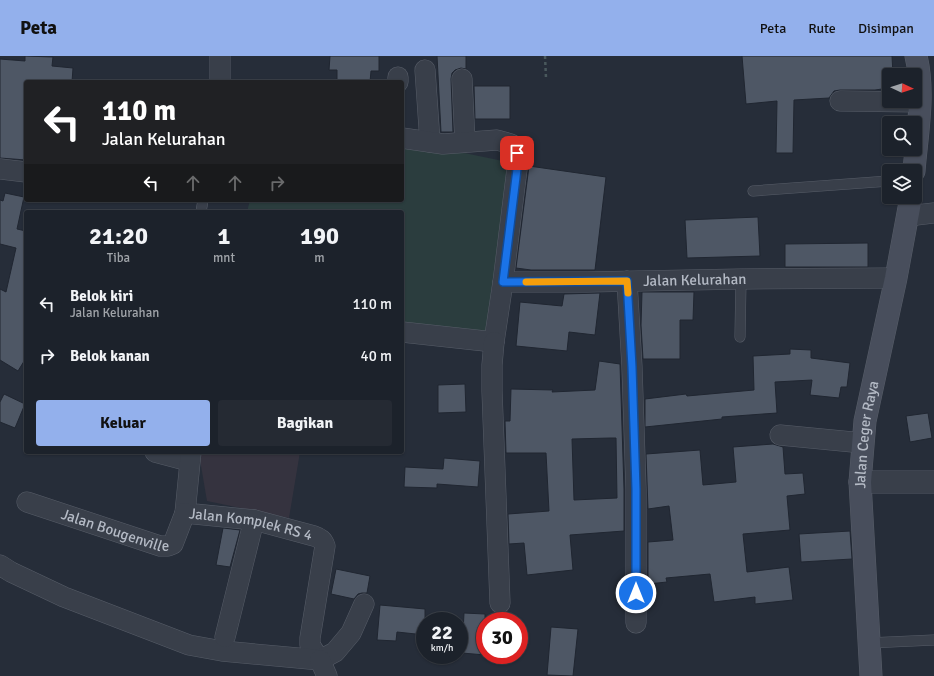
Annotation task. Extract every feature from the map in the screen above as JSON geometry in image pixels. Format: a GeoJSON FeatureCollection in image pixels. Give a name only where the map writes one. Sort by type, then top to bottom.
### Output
{"type":"FeatureCollection","features":[{"type":"Feature","properties":{"kind":"main road"},"geometry":{"type":"LineString","coordinates":[[916,56],[918,68]]}},
{"type":"Feature","properties":{"kind":"main road"},"geometry":{"type":"LineString","coordinates":[[915,164],[919,108]]}},
{"type":"Feature","properties":{"kind":"main road","name":"Jalan Ceger Raya"},"geometry":{"type":"LineString","coordinates":[[871,676],[860,482],[867,415],[910,206]]}},
{"type":"Feature","properties":{"kind":"street"},"geometry":{"type":"LineString","coordinates":[[220,56],[224,80]]}},
{"type":"Feature","properties":{"kind":"street"},"geometry":{"type":"LineString","coordinates":[[425,70],[430,142]]}},
{"type":"Feature","properties":{"kind":"street"},"geometry":{"type":"LineString","coordinates":[[462,79],[465,142]]}},
{"type":"Feature","properties":{"kind":"street"},"geometry":{"type":"LineString","coordinates":[[840,101],[882,102]]}},
{"type":"Feature","properties":{"kind":"street"},"geometry":{"type":"LineString","coordinates":[[404,138],[443,144],[497,140],[511,144],[517,153],[518,161],[492,365],[500,604]]}},
{"type":"Feature","properties":{"kind":"street"},"geometry":{"type":"LineString","coordinates":[[0,169],[24,172]]}},
{"type":"Feature","properties":{"kind":"street"},"geometry":{"type":"LineString","coordinates":[[910,206],[934,213]]}},
{"type":"Feature","properties":{"kind":"street","name":"Jalan Kelurahan"},"geometry":{"type":"LineString","coordinates":[[503,282],[741,278],[896,278]]}},
{"type":"Feature","properties":{"kind":"street"},"geometry":{"type":"LineString","coordinates":[[627,281],[632,367],[636,489],[636,623]]}},
{"type":"Feature","properties":{"kind":"street"},"geometry":{"type":"LineString","coordinates":[[404,332],[494,342]]}},
{"type":"Feature","properties":{"kind":"street"},"geometry":{"type":"LineString","coordinates":[[780,435],[864,442]]}},
{"type":"Feature","properties":{"kind":"street"},"geometry":{"type":"LineString","coordinates":[[172,454],[190,456]]}},
{"type":"Feature","properties":{"kind":"street","name":"Jalan Komplek RS 4"},"geometry":{"type":"LineString","coordinates":[[190,456],[185,513],[254,520],[320,538],[326,546],[310,638],[310,645],[322,664]]}},
{"type":"Feature","properties":{"kind":"street"},"geometry":{"type":"LineString","coordinates":[[860,482],[934,482]]}},
{"type":"Feature","properties":{"kind":"street","name":"Jalan Bougenville"},"geometry":{"type":"LineString","coordinates":[[27,502],[160,546],[168,546],[173,544],[185,513]]}},
{"type":"Feature","properties":{"kind":"street"},"geometry":{"type":"LineString","coordinates":[[225,637],[254,520]]}},
{"type":"Feature","properties":{"kind":"street"},"geometry":{"type":"LineString","coordinates":[[0,565],[11,572],[64,597],[189,645],[222,652],[322,664],[335,652],[351,633],[364,604]]}},
{"type":"Feature","properties":{"kind":"lane"},"geometry":{"type":"LineString","coordinates":[[753,191],[882,182]]}},
{"type":"Feature","properties":{"kind":"lane"},"geometry":{"type":"LineString","coordinates":[[740,337],[741,278]]}},
{"type":"Feature","properties":{"kind":"lane"},"geometry":{"type":"LineString","coordinates":[[868,643],[934,640]]}},
{"type":"Feature","properties":{"kind":"path"},"geometry":{"type":"LineString","coordinates":[[546,56],[546,78]]}},
{"type":"Feature","properties":{"kind":"shaded area"},"geometry":{"type":"Polygon","coordinates":[[[404,140],[517,164],[492,345],[404,336],[404,210],[248,210],[250,202],[404,202],[404,140]]]}},
{"type":"Feature","properties":{"kind":"shaded area"},"geometry":{"type":"Polygon","coordinates":[[[201,454],[300,454],[289,518],[207,501],[200,460],[201,454]]]}},
{"type":"Feature","properties":{"kind":"building"},"geometry":{"type":"Polygon","coordinates":[[[25,56],[53,57],[52,66],[73,68],[72,80],[24,80],[24,160],[0,158],[0,59],[25,61],[25,56]]]}},
{"type":"Feature","properties":{"kind":"building"},"geometry":{"type":"Polygon","coordinates":[[[330,56],[379,56],[379,71],[371,71],[370,80],[337,80],[337,70],[329,70],[330,56]]]}},
{"type":"Feature","properties":{"kind":"building"},"geometry":{"type":"Polygon","coordinates":[[[437,56],[466,56],[466,69],[461,68],[452,73],[453,132],[441,132],[437,56]]]}},
{"type":"Feature","properties":{"kind":"building"},"geometry":{"type":"Polygon","coordinates":[[[742,56],[892,56],[893,68],[882,68],[882,89],[840,90],[834,91],[829,98],[794,100],[793,153],[776,153],[777,101],[746,104],[742,56]]]}},
{"type":"Feature","properties":{"kind":"building"},"geometry":{"type":"Polygon","coordinates":[[[474,86],[510,86],[510,119],[475,119],[474,86]]]}},
{"type":"Feature","properties":{"kind":"building"},"geometry":{"type":"Polygon","coordinates":[[[529,166],[606,177],[595,270],[531,270],[516,268],[529,166]]]}},
{"type":"Feature","properties":{"kind":"building"},"geometry":{"type":"Polygon","coordinates":[[[5,193],[24,197],[17,229],[24,231],[24,361],[18,371],[0,360],[0,289],[6,292],[16,248],[0,244],[0,200],[3,201],[5,193]]]}},
{"type":"Feature","properties":{"kind":"building"},"geometry":{"type":"Polygon","coordinates":[[[758,217],[760,256],[687,258],[685,220],[758,217]]]}},
{"type":"Feature","properties":{"kind":"building"},"geometry":{"type":"Polygon","coordinates":[[[868,243],[868,267],[785,267],[785,244],[868,243]]]}},
{"type":"Feature","properties":{"kind":"building"},"geometry":{"type":"Polygon","coordinates":[[[642,292],[694,292],[693,320],[680,320],[680,359],[643,359],[641,325],[642,292]]]}},
{"type":"Feature","properties":{"kind":"building"},"geometry":{"type":"Polygon","coordinates":[[[600,293],[595,335],[569,332],[567,351],[516,346],[520,302],[562,306],[564,294],[600,293]]]}},
{"type":"Feature","properties":{"kind":"building"},"geometry":{"type":"Polygon","coordinates":[[[790,349],[811,350],[811,358],[850,363],[847,387],[841,387],[839,398],[810,395],[812,380],[775,382],[777,413],[722,417],[722,419],[645,427],[645,399],[686,394],[687,396],[754,390],[753,356],[790,354],[790,349]]]}},
{"type":"Feature","properties":{"kind":"building"},"geometry":{"type":"Polygon","coordinates":[[[599,361],[620,364],[624,531],[570,535],[573,570],[527,575],[524,543],[509,544],[508,514],[549,511],[546,453],[506,453],[505,421],[510,421],[511,389],[553,390],[552,392],[595,390],[599,361]],[[616,438],[572,439],[574,500],[617,498],[616,438]]]}},
{"type":"Feature","properties":{"kind":"building"},"geometry":{"type":"Polygon","coordinates":[[[465,384],[466,412],[438,413],[438,385],[465,384]]]}},
{"type":"Feature","properties":{"kind":"building"},"geometry":{"type":"Polygon","coordinates":[[[4,394],[24,404],[15,428],[0,422],[0,402],[4,394]]]}},
{"type":"Feature","properties":{"kind":"building"},"geometry":{"type":"Polygon","coordinates":[[[928,413],[932,438],[910,442],[906,416],[928,413]]]}},
{"type":"Feature","properties":{"kind":"building"},"geometry":{"type":"Polygon","coordinates":[[[773,444],[783,447],[785,474],[803,473],[805,494],[787,496],[790,530],[743,534],[747,572],[789,567],[793,600],[755,604],[755,597],[714,602],[710,574],[666,578],[667,582],[648,584],[648,542],[673,540],[669,506],[648,509],[646,454],[700,450],[703,485],[736,482],[733,447],[773,444]]]}},
{"type":"Feature","properties":{"kind":"building"},"geometry":{"type":"Polygon","coordinates":[[[444,458],[480,461],[478,487],[437,484],[437,488],[404,487],[405,467],[443,469],[444,458]]]}},
{"type":"Feature","properties":{"kind":"building"},"geometry":{"type":"Polygon","coordinates":[[[223,528],[240,530],[230,567],[216,565],[223,528]]]}},
{"type":"Feature","properties":{"kind":"building"},"geometry":{"type":"Polygon","coordinates":[[[850,531],[852,559],[801,562],[799,534],[850,531]]]}},
{"type":"Feature","properties":{"kind":"building"},"geometry":{"type":"Polygon","coordinates":[[[336,569],[370,576],[367,593],[358,594],[354,599],[331,594],[336,569]]]}},
{"type":"Feature","properties":{"kind":"building"},"geometry":{"type":"Polygon","coordinates":[[[380,605],[425,609],[425,612],[416,612],[416,634],[397,632],[396,641],[377,640],[380,605]]]}},
{"type":"Feature","properties":{"kind":"building"},"geometry":{"type":"Polygon","coordinates":[[[468,613],[476,614],[476,654],[468,654],[468,613]]]}},
{"type":"Feature","properties":{"kind":"building"},"geometry":{"type":"Polygon","coordinates":[[[551,627],[578,629],[573,676],[547,675],[551,627]]]}},
{"type":"Feature","properties":{"kind":"slow traffic"},"geometry":{"type":"LineString","coordinates":[[526,282],[627,281],[628,293]]}},
{"type":"Feature","properties":{"kind":"route"},"geometry":{"type":"LineString","coordinates":[[517,153],[518,161],[503,282],[627,281],[632,367],[636,489],[636,593]]}}]}
